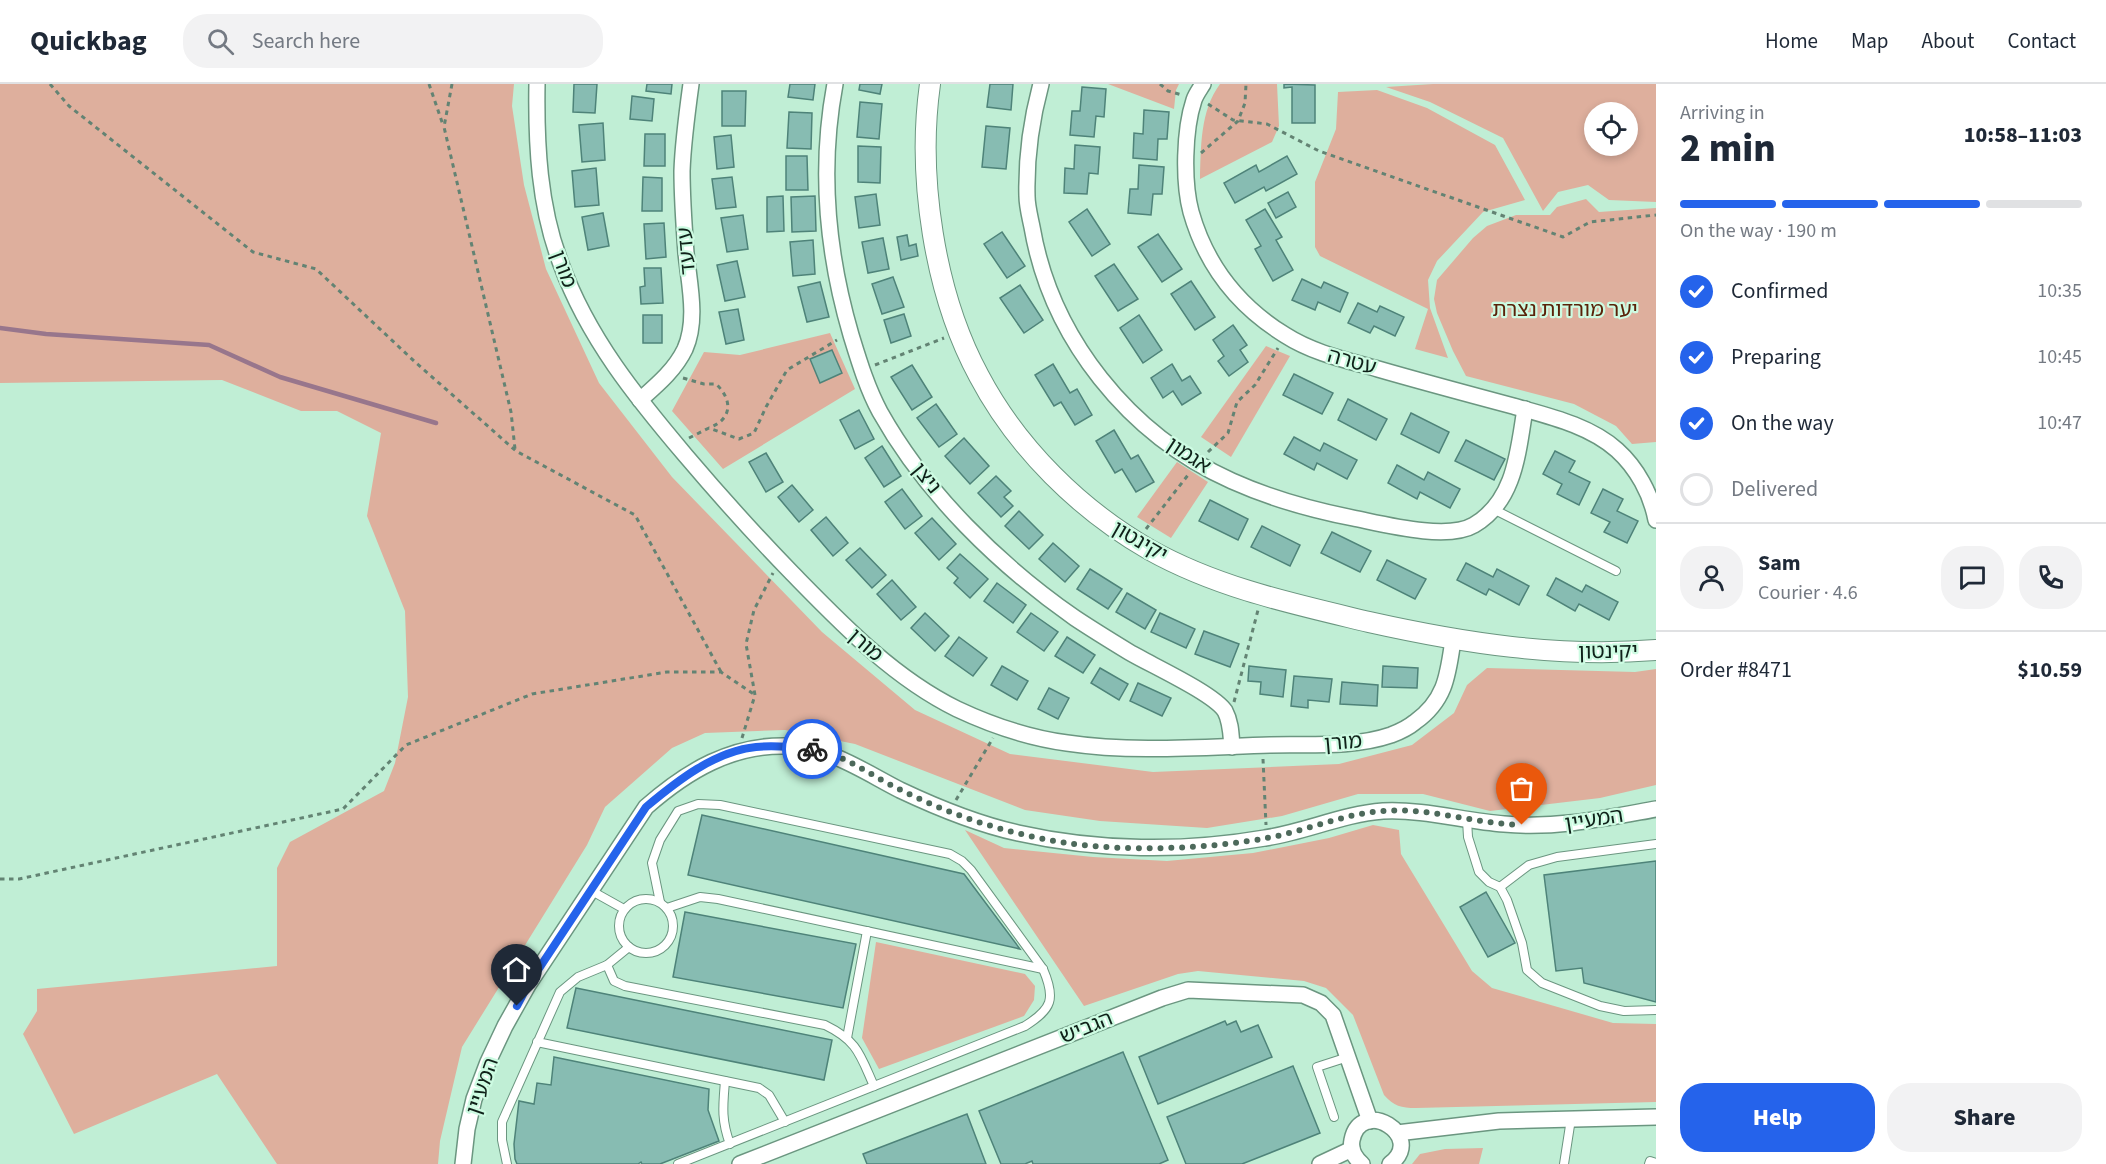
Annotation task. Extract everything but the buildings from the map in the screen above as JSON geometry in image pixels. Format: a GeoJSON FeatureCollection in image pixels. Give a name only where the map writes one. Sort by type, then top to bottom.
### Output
{"type":"FeatureCollection","features":[{"type":"Feature","properties":{"kind":"street","name":"מורן"},"geometry":{"type":"LineString","coordinates":[[537,84],[539,166],[548,222],[561,265],[582,311],[606,354],[677,445],[745,525],[780,561],[852,633],[892,668],[956,708],[1030,736],[1067,744],[1124,748],[1341,744],[1392,735],[1414,723],[1431,708],[1441,696],[1447,677],[1453,640]]}},
{"type":"Feature","properties":{"kind":"street","name":"עדעד"},"geometry":{"type":"LineString","coordinates":[[640,400],[671,371],[686,347],[690,328],[691,307],[682,170],[691,84]]}},
{"type":"Feature","properties":{"kind":"street","name":"ניצן"},"geometry":{"type":"LineString","coordinates":[[835,84],[826,160],[827,203],[832,251],[850,332],[862,371],[879,410],[904,450],[976,536],[1021,576],[1075,617],[1127,651],[1212,698],[1225,711],[1229,722],[1232,747]]}},
{"type":"Feature","properties":{"kind":"street","name":"יקינטון"},"geometry":{"type":"LineString","coordinates":[[930,84],[925,119],[925,168],[930,212],[937,256],[947,296],[960,331],[978,376],[1000,411],[1055,477],[1088,508],[1136,541],[1186,566],[1262,596],[1453,640],[1579,653],[1656,650]]}},
{"type":"Feature","properties":{"kind":"street","name":"אגמון"},"geometry":{"type":"LineString","coordinates":[[1041,84],[1031,121],[1027,161],[1027,198],[1044,279],[1064,323],[1084,357],[1114,395],[1150,429],[1198,462],[1231,481],[1279,499],[1335,514],[1414,530],[1450,531],[1472,526],[1501,501],[1512,477],[1525,410]]}},
{"type":"Feature","properties":{"kind":"street","name":"עטרה"},"geometry":{"type":"LineString","coordinates":[[1203,84],[1195,99],[1188,129],[1187,198],[1196,230],[1214,265],[1231,291],[1258,317],[1286,336],[1321,353],[1578,427],[1616,450],[1632,467],[1645,487],[1656,520]]}},
{"type":"Feature","properties":{"kind":"street","name":"המעיין"},"geometry":{"type":"LineString","coordinates":[[463,1164],[467,1129],[474,1099],[488,1062],[528,985],[590,890],[646,807],[672,784],[690,773],[738,751],[754,747],[789,746],[820,750],[849,762],[898,789],[973,822],[1069,843],[1177,847],[1266,838],[1347,817],[1382,811],[1414,811],[1506,824],[1555,825],[1656,809]]}},
{"type":"Feature","properties":{"kind":"street","name":"הגביש"},"geometry":{"type":"LineString","coordinates":[[740,1164],[1162,998],[1188,990],[1304,995],[1321,1003],[1333,1015],[1370,1121]]}},
{"type":"Feature","properties":{"kind":"street"},"geometry":{"type":"LineString","coordinates":[[1397,1134],[1499,1121],[1656,1117]]}},
{"type":"Feature","properties":{"kind":"street"},"geometry":{"type":"LineString","coordinates":[[1362,1164],[1355,1156],[1352,1142],[1358,1128],[1370,1121],[1386,1122],[1397,1134],[1400,1148],[1398,1155],[1390,1164]]}},
{"type":"Feature","properties":{"kind":"street"},"geometry":{"type":"LineString","coordinates":[[1320,1164],[1352,1149]]}},
{"type":"Feature","properties":{"kind":"lane"},"geometry":{"type":"LineString","coordinates":[[1493,509],[1616,572]]}},
{"type":"Feature","properties":{"kind":"lane"},"geometry":{"type":"LineString","coordinates":[[660,902],[652,863],[660,840],[678,811],[698,804],[720,805],[950,854],[971,870],[1043,969],[1050,986],[1050,1004],[1041,1016],[1025,1026],[678,1164]]}},
{"type":"Feature","properties":{"kind":"lane"},"geometry":{"type":"LineString","coordinates":[[1467,820],[1468,837],[1479,872],[1489,882],[1500,887],[1507,900],[1522,943],[1527,970],[1542,983],[1600,1006],[1624,1011],[1656,1010]]}},
{"type":"Feature","properties":{"kind":"lane"},"geometry":{"type":"LineString","coordinates":[[1500,887],[1529,865],[1557,857],[1656,844]]}},
{"type":"Feature","properties":{"kind":"lane"},"geometry":{"type":"LineString","coordinates":[[590,890],[624,909]]}},
{"type":"Feature","properties":{"kind":"lane"},"geometry":{"type":"LineString","coordinates":[[667,908],[700,897],[709,898],[1043,969]]}},
{"type":"Feature","properties":{"kind":"lane"},"geometry":{"type":"LineString","coordinates":[[642,898],[660,902],[667,908],[674,924],[673,933],[663,948],[646,953],[637,952],[622,940],[619,932],[618,923],[624,909],[642,898]]}},
{"type":"Feature","properties":{"kind":"lane"},"geometry":{"type":"LineString","coordinates":[[847,1038],[867,931]]}},
{"type":"Feature","properties":{"kind":"lane"},"geometry":{"type":"LineString","coordinates":[[507,1164],[502,1140],[502,1122],[560,992],[578,977],[607,965],[629,947]]}},
{"type":"Feature","properties":{"kind":"lane"},"geometry":{"type":"LineString","coordinates":[[607,965],[614,981],[625,986],[825,1026],[842,1033],[856,1047],[874,1086]]}},
{"type":"Feature","properties":{"kind":"lane"},"geometry":{"type":"LineString","coordinates":[[537,1042],[759,1088],[769,1095],[785,1122]]}},
{"type":"Feature","properties":{"kind":"lane"},"geometry":{"type":"LineString","coordinates":[[1334,1117],[1317,1067],[1348,1057]]}},
{"type":"Feature","properties":{"kind":"lane"},"geometry":{"type":"LineString","coordinates":[[726,1081],[723,1126],[730,1144]]}},
{"type":"Feature","properties":{"kind":"lane"},"geometry":{"type":"LineString","coordinates":[[1564,1164],[1571,1119]]}},
{"type":"Feature","properties":{"kind":"lane"},"geometry":{"type":"LineString","coordinates":[[1649,1164],[1650,1161],[1656,1162]]}},
{"type":"Feature","properties":{"kind":"path"},"geometry":{"type":"LineString","coordinates":[[50,84],[69,106],[253,252],[316,269],[414,361],[516,451],[635,515],[721,672],[755,695]]}},
{"type":"Feature","properties":{"kind":"path"},"geometry":{"type":"LineString","coordinates":[[429,84],[444,127],[511,412],[516,451]]}},
{"type":"Feature","properties":{"kind":"path"},"geometry":{"type":"LineString","coordinates":[[444,127],[452,84]]}},
{"type":"Feature","properties":{"kind":"path"},"geometry":{"type":"LineString","coordinates":[[1160,84],[1168,91],[1206,103],[1233,120],[1267,124],[1319,151],[1563,237],[1590,222],[1656,215]]}},
{"type":"Feature","properties":{"kind":"path"},"geometry":{"type":"LineString","coordinates":[[1186,167],[1238,121],[1245,103],[1246,84]]}},
{"type":"Feature","properties":{"kind":"path"},"geometry":{"type":"LineString","coordinates":[[862,371],[960,331]]}},
{"type":"Feature","properties":{"kind":"path"},"geometry":{"type":"LineString","coordinates":[[709,428],[739,439],[754,433],[787,370],[850,332]]}},
{"type":"Feature","properties":{"kind":"path"},"geometry":{"type":"LineString","coordinates":[[1136,541],[1198,462],[1228,433],[1237,402],[1255,385],[1286,336]]}},
{"type":"Feature","properties":{"kind":"path"},"geometry":{"type":"LineString","coordinates":[[671,371],[704,384],[716,384],[725,392],[729,403],[719,424],[677,445]]}},
{"type":"Feature","properties":{"kind":"path"},"geometry":{"type":"LineString","coordinates":[[738,751],[755,695],[746,644],[754,610],[780,561]]}},
{"type":"Feature","properties":{"kind":"path"},"geometry":{"type":"LineString","coordinates":[[1229,722],[1262,596]]}},
{"type":"Feature","properties":{"kind":"path"},"geometry":{"type":"LineString","coordinates":[[0,879],[20,879],[343,809],[406,745],[532,694],[668,672],[721,672]]}},
{"type":"Feature","properties":{"kind":"path"},"geometry":{"type":"LineString","coordinates":[[949,812],[1000,726]]}},
{"type":"Feature","properties":{"kind":"path"},"geometry":{"type":"LineString","coordinates":[[1262,746],[1266,838]]}},
{"type":"Feature","properties":{"kind":"green space"},"geometry":{"type":"Polygon","coordinates":[[[0,84],[514,84],[512,106],[524,185],[546,269],[599,383],[672,477],[822,632],[915,710],[1010,754],[1153,772],[1339,764],[1412,745],[1454,713],[1467,685],[1487,668],[1635,672],[1656,669],[1656,785],[1600,798],[1490,811],[1423,794],[1358,794],[1282,816],[1207,828],[1100,821],[1025,810],[855,744],[785,730],[705,733],[672,748],[605,807],[587,845],[462,1047],[440,1141],[438,1164],[277,1164],[217,1074],[74,1134],[23,1034],[37,1011],[37,989],[277,966],[277,868],[290,842],[384,791],[395,763],[408,697],[405,611],[367,516],[381,433],[337,411],[301,411],[222,380],[0,383],[0,84]]]}},
{"type":"Feature","properties":{"kind":"green space"},"geometry":{"type":"Polygon","coordinates":[[[1108,84],[1179,84],[1174,109],[1108,84]]]}},
{"type":"Feature","properties":{"kind":"green space"},"geometry":{"type":"Polygon","coordinates":[[[1220,84],[1277,84],[1279,126],[1272,142],[1200,179],[1201,142],[1205,117],[1213,95],[1220,84]]]}},
{"type":"Feature","properties":{"kind":"green space"},"geometry":{"type":"Polygon","coordinates":[[[1433,84],[1656,84],[1656,202],[1609,200],[1588,185],[1558,192],[1543,211],[1503,138],[1430,102],[1386,87],[1433,84]]]}},
{"type":"Feature","properties":{"kind":"green space"},"geometry":{"type":"Polygon","coordinates":[[[1377,90],[1427,108],[1495,145],[1525,200],[1483,212],[1437,261],[1428,280],[1430,308],[1448,358],[1415,349],[1428,309],[1320,256],[1315,247],[1315,182],[1336,129],[1338,92],[1377,90]]]}},
{"type":"Feature","properties":{"kind":"green space","name":"יער מורדות נצרת"},"geometry":{"type":"Polygon","coordinates":[[[1586,199],[1599,212],[1656,208],[1656,442],[1632,444],[1616,426],[1574,404],[1466,376],[1437,313],[1434,299],[1437,280],[1473,238],[1487,226],[1516,215],[1550,215],[1557,207],[1586,199]]]}},
{"type":"Feature","properties":{"kind":"green space"},"geometry":{"type":"Polygon","coordinates":[[[830,333],[855,389],[723,469],[672,411],[704,352],[740,355],[830,333]]]}},
{"type":"Feature","properties":{"kind":"green space"},"geometry":{"type":"Polygon","coordinates":[[[1266,346],[1290,356],[1231,457],[1201,437],[1266,346]]]}},
{"type":"Feature","properties":{"kind":"green space"},"geometry":{"type":"Polygon","coordinates":[[[1177,462],[1208,482],[1171,538],[1137,517],[1177,462]]]}},
{"type":"Feature","properties":{"kind":"green space"},"geometry":{"type":"Polygon","coordinates":[[[1373,825],[1399,830],[1401,854],[1472,971],[1492,988],[1613,1023],[1656,1024],[1656,1102],[1416,1108],[1398,1106],[1384,1095],[1353,1015],[1326,988],[1304,981],[1198,971],[1178,974],[1084,1006],[965,830],[1004,848],[1093,857],[1167,861],[1253,853],[1329,838],[1373,825]]]}},
{"type":"Feature","properties":{"kind":"green space"},"geometry":{"type":"Polygon","coordinates":[[[876,942],[1025,974],[1035,986],[1034,1000],[1024,1016],[879,1069],[862,1038],[876,942]]]}},
{"type":"Feature","properties":{"kind":"green space"},"geometry":{"type":"Polygon","coordinates":[[[1483,1148],[1479,1164],[1412,1164],[1420,1154],[1445,1149],[1483,1148]]]}},
{"type":"Feature","properties":{"kind":"waterway"},"geometry":{"type":"LineString","coordinates":[[0,328],[46,334],[209,345],[280,377],[436,423]]}},
{"type":"Feature","properties":{"kind":"way so far"},"geometry":{"type":"LineString","coordinates":[[812,749],[849,762],[898,789],[973,822],[1069,843],[1177,847],[1224,844],[1266,838],[1308,829],[1347,817],[1382,811],[1414,811],[1467,820],[1522,825]]}},
{"type":"Feature","properties":{"kind":"route"},"geometry":{"type":"LineString","coordinates":[[517,1006],[528,985],[646,807],[672,784],[726,755],[754,747],[789,746],[812,749]]}}]}
